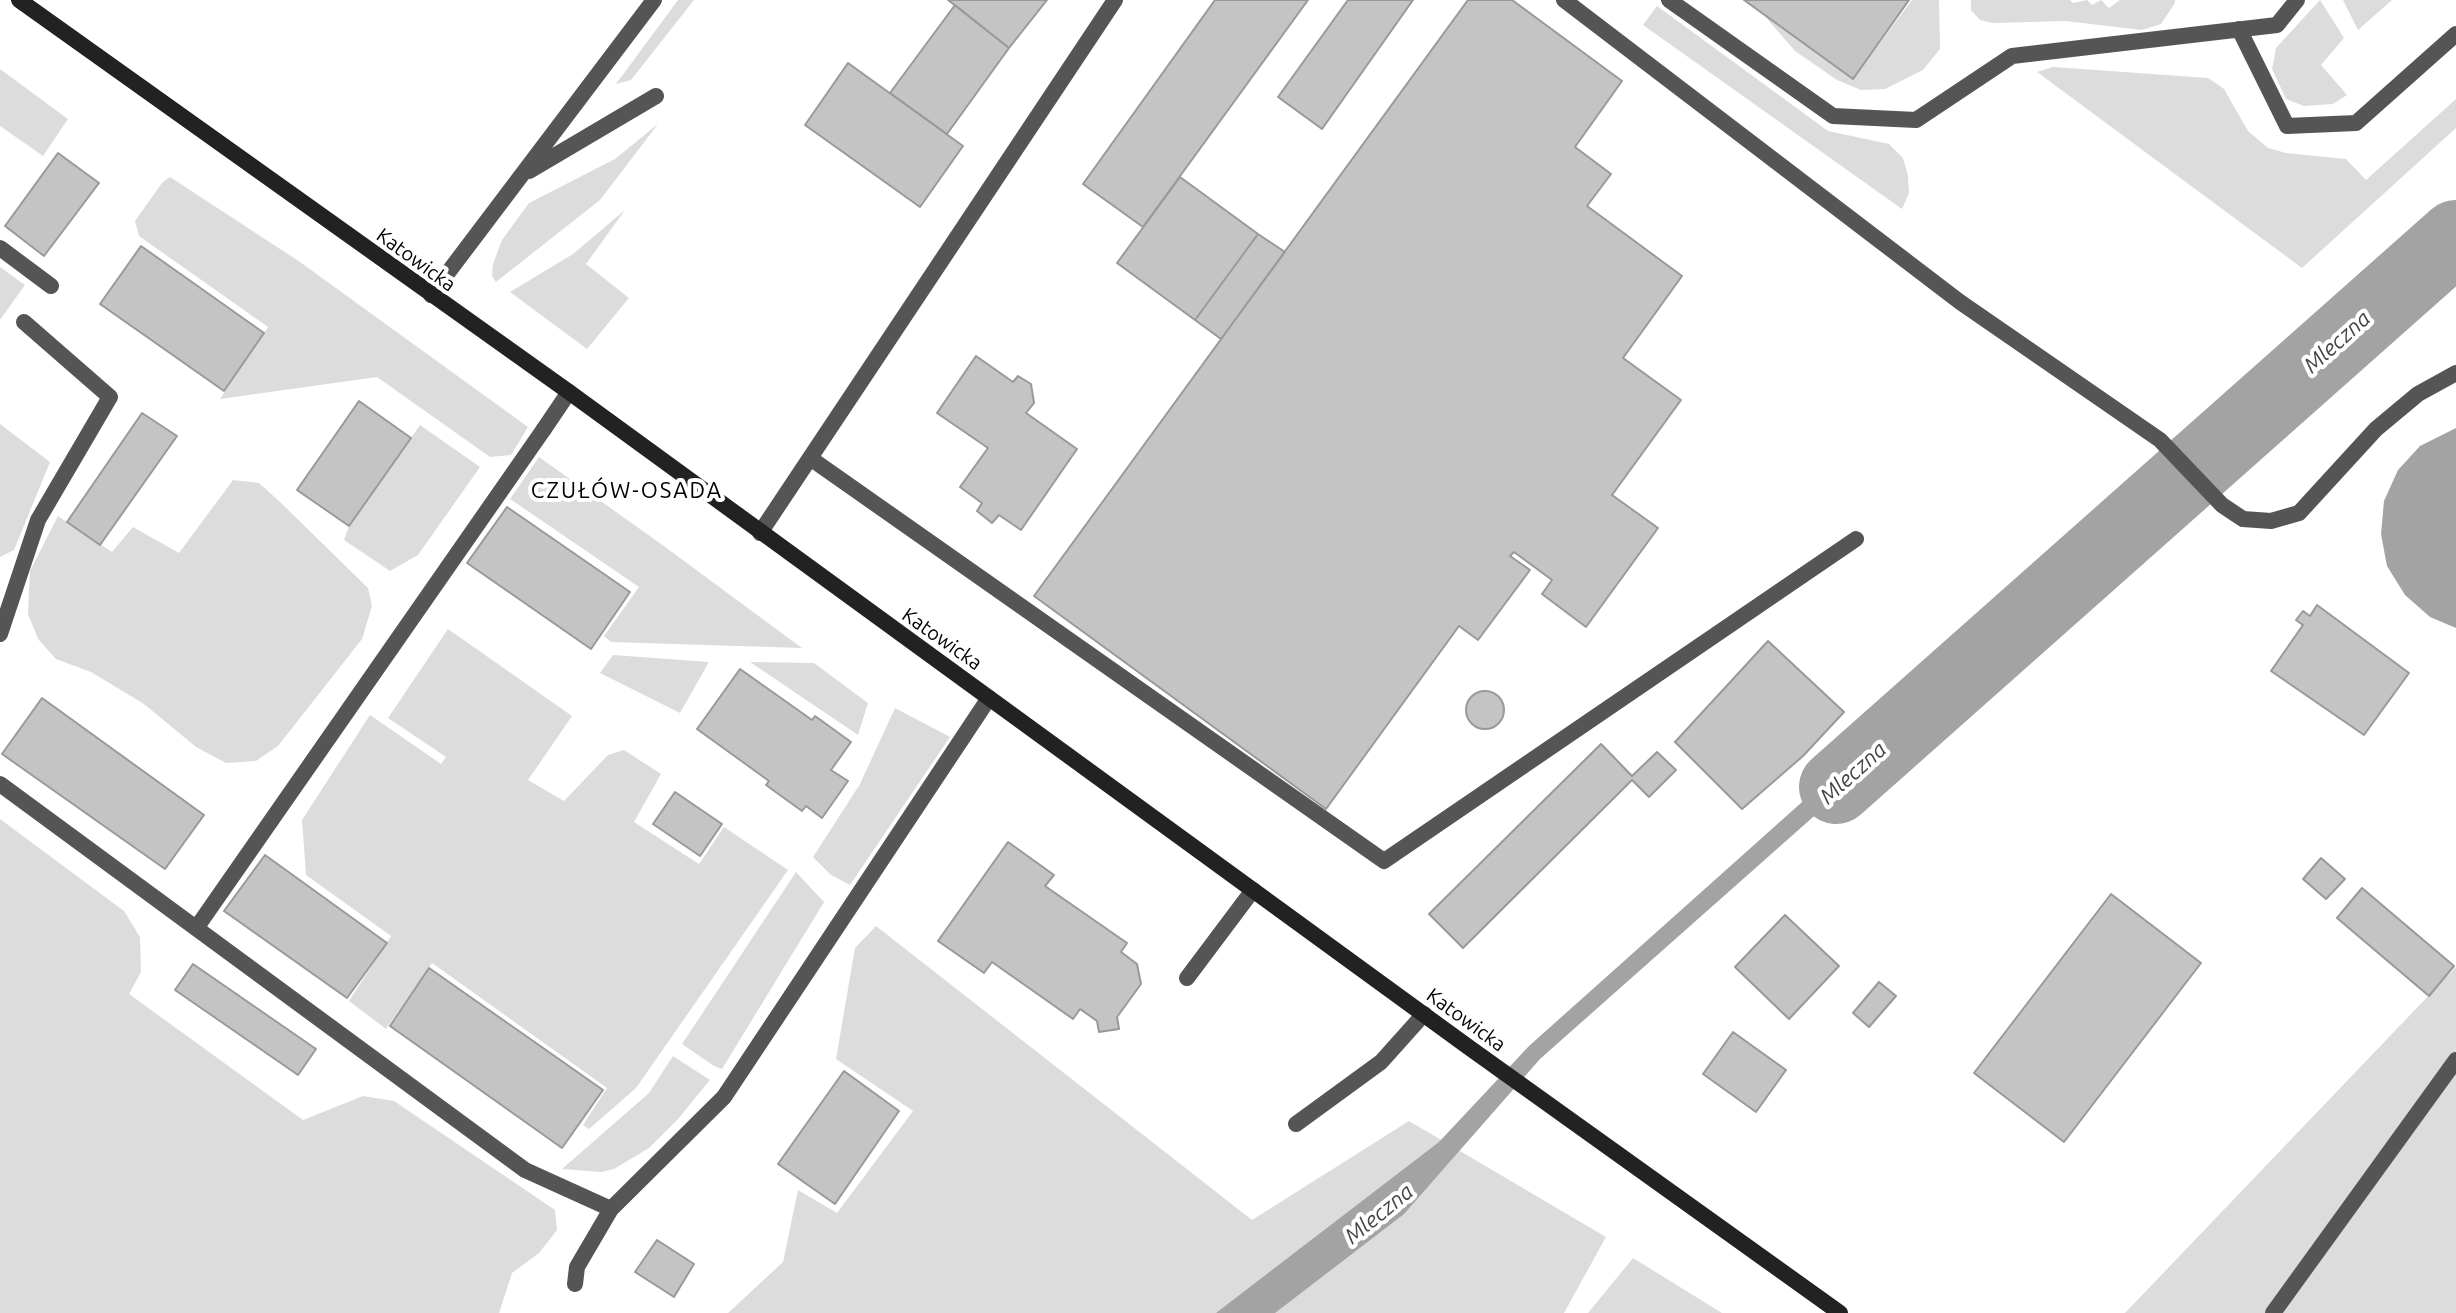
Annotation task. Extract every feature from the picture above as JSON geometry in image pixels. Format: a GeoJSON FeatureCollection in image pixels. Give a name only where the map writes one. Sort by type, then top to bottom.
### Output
{"type":"FeatureCollection","features":[{"type":"Feature","properties":{"kind":"main road","name":"Katowicka"},"geometry":{"type":"LineString","coordinates":[[19,0],[569,392],[1467,1046],[1840,1313]]}},
{"type":"Feature","properties":{"kind":"street"},"geometry":{"type":"LineString","coordinates":[[431,295],[654,0]]}},
{"type":"Feature","properties":{"kind":"street"},"geometry":{"type":"LineString","coordinates":[[760,533],[1115,0]]}},
{"type":"Feature","properties":{"kind":"street"},"geometry":{"type":"LineString","coordinates":[[1564,0],[1960,302],[2160,440],[2222,505],[2243,519],[2271,521],[2299,513],[2376,429],[2418,394],[2456,373]]}},
{"type":"Feature","properties":{"kind":"street"},"geometry":{"type":"LineString","coordinates":[[1669,0],[1833,116],[1916,120],[2012,56],[2277,25],[2297,0]]}},
{"type":"Feature","properties":{"kind":"street"},"geometry":{"type":"LineString","coordinates":[[2239,29],[2287,126],[2356,123],[2456,34]]}},
{"type":"Feature","properties":{"kind":"street"},"geometry":{"type":"LineString","coordinates":[[520,176],[656,96]]}},
{"type":"Feature","properties":{"kind":"street"},"geometry":{"type":"LineString","coordinates":[[0,248],[51,286]]}},
{"type":"Feature","properties":{"kind":"street"},"geometry":{"type":"LineString","coordinates":[[0,634],[38,520],[110,397],[24,322]]}},
{"type":"Feature","properties":{"kind":"street"},"geometry":{"type":"LineString","coordinates":[[197,927],[569,392]]}},
{"type":"Feature","properties":{"kind":"street"},"geometry":{"type":"LineString","coordinates":[[810,458],[1384,861],[1856,539]]}},
{"type":"Feature","properties":{"kind":"street"},"geometry":{"type":"LineString","coordinates":[[575,1284],[577,1267],[611,1209],[724,1097],[989,698]]}},
{"type":"Feature","properties":{"kind":"street"},"geometry":{"type":"LineString","coordinates":[[0,784],[525,1170],[611,1209]]}},
{"type":"Feature","properties":{"kind":"street"},"geometry":{"type":"LineString","coordinates":[[1187,978],[1253,890]]}},
{"type":"Feature","properties":{"kind":"street"},"geometry":{"type":"LineString","coordinates":[[1296,1124],[1381,1062],[1424,1014]]}},
{"type":"Feature","properties":{"kind":"street"},"geometry":{"type":"LineString","coordinates":[[2273,1313],[2456,1060]]}},
{"type":"Feature","properties":{"kind":"shaded area"},"geometry":{"type":"Polygon","coordinates":[[[678,0],[694,0],[631,80],[616,84],[678,0]]]}},
{"type":"Feature","properties":{"kind":"shaded area"},"geometry":{"type":"Polygon","coordinates":[[[1912,0],[1939,0],[1940,49],[1923,70],[1885,89],[1861,90],[1837,80],[1795,51],[1762,13],[1853,79],[1912,0]]]}},
{"type":"Feature","properties":{"kind":"shaded area"},"geometry":{"type":"Polygon","coordinates":[[[1971,0],[2070,0],[2073,3],[2087,0],[2092,5],[2101,0],[2109,8],[2120,0],[2175,0],[2175,3],[2161,24],[2142,30],[2065,21],[1993,23],[1980,20],[1971,10],[1971,0]]]}},
{"type":"Feature","properties":{"kind":"shaded area"},"geometry":{"type":"Polygon","coordinates":[[[2320,0],[2344,38],[2321,65],[2347,95],[2333,104],[2304,106],[2286,99],[2272,69],[2276,48],[2320,0]]]}},
{"type":"Feature","properties":{"kind":"shaded area"},"geometry":{"type":"Polygon","coordinates":[[[2343,0],[2392,0],[2358,30],[2343,0]]]}},
{"type":"Feature","properties":{"kind":"shaded area"},"geometry":{"type":"Polygon","coordinates":[[[1657,6],[1828,131],[1889,144],[1903,158],[1908,176],[1909,193],[1902,209],[1643,25],[1657,6]]]}},
{"type":"Feature","properties":{"kind":"shaded area"},"geometry":{"type":"Polygon","coordinates":[[[2053,67],[2208,78],[2224,89],[2248,131],[2268,148],[2286,153],[2346,159],[2366,180],[2456,99],[2456,128],[2302,268],[2037,72],[2053,67]]]}},
{"type":"Feature","properties":{"kind":"shaded area"},"geometry":{"type":"Polygon","coordinates":[[[0,69],[68,119],[43,156],[0,126],[0,69]]]}},
{"type":"Feature","properties":{"kind":"shaded area"},"geometry":{"type":"Polygon","coordinates":[[[658,124],[600,200],[496,282],[492,276],[493,264],[502,240],[529,203],[615,159],[658,124]]]}},
{"type":"Feature","properties":{"kind":"shaded area"},"geometry":{"type":"Polygon","coordinates":[[[170,177],[300,262],[528,427],[511,455],[490,457],[377,377],[220,399],[268,327],[139,236],[135,221],[162,183],[170,177]]]}},
{"type":"Feature","properties":{"kind":"shaded area"},"geometry":{"type":"Polygon","coordinates":[[[625,210],[586,264],[629,298],[587,349],[510,292],[573,254],[625,210]]]}},
{"type":"Feature","properties":{"kind":"shaded area"},"geometry":{"type":"Polygon","coordinates":[[[0,267],[25,285],[0,320],[0,267]]]}},
{"type":"Feature","properties":{"kind":"shaded area"},"geometry":{"type":"Polygon","coordinates":[[[0,424],[50,462],[14,550],[0,557],[0,424]]]}},
{"type":"Feature","properties":{"kind":"shaded area"},"geometry":{"type":"Polygon","coordinates":[[[420,425],[480,467],[418,555],[390,571],[344,540],[349,526],[420,425]]]}},
{"type":"Feature","properties":{"kind":"shaded area"},"geometry":{"type":"Polygon","coordinates":[[[539,457],[802,648],[611,642],[604,636],[639,587],[510,499],[539,457]]]}},
{"type":"Feature","properties":{"kind":"shaded area"},"geometry":{"type":"Polygon","coordinates":[[[233,480],[259,483],[279,501],[368,588],[372,606],[362,639],[278,746],[256,761],[226,763],[196,747],[144,704],[91,672],[56,659],[38,639],[28,614],[30,571],[58,516],[112,552],[133,527],[179,553],[233,480]]]}},
{"type":"Feature","properties":{"kind":"shaded area"},"geometry":{"type":"Polygon","coordinates":[[[448,629],[572,716],[528,780],[564,801],[608,755],[624,750],[661,774],[634,822],[699,864],[724,827],[788,870],[636,1088],[589,1129],[583,1125],[607,1088],[432,963],[386,1029],[349,1001],[391,936],[306,875],[302,820],[370,715],[441,764],[446,757],[388,718],[448,629]]]}},
{"type":"Feature","properties":{"kind":"shaded area"},"geometry":{"type":"Polygon","coordinates":[[[613,655],[709,662],[680,713],[600,673],[613,655]]]}},
{"type":"Feature","properties":{"kind":"shaded area"},"geometry":{"type":"Polygon","coordinates":[[[750,662],[814,663],[868,703],[858,735],[750,662]]]}},
{"type":"Feature","properties":{"kind":"shaded area"},"geometry":{"type":"Polygon","coordinates":[[[895,708],[950,737],[850,885],[831,875],[813,857],[860,784],[895,708]]]}},
{"type":"Feature","properties":{"kind":"shaded area"},"geometry":{"type":"Polygon","coordinates":[[[0,819],[124,911],[140,937],[141,972],[129,994],[303,1120],[363,1096],[394,1101],[555,1210],[557,1230],[539,1253],[512,1273],[499,1313],[0,1313],[0,819]]]}},
{"type":"Feature","properties":{"kind":"shaded area"},"geometry":{"type":"Polygon","coordinates":[[[796,872],[824,902],[722,1069],[714,1066],[682,1044],[796,872]]]}},
{"type":"Feature","properties":{"kind":"shaded area"},"geometry":{"type":"Polygon","coordinates":[[[876,926],[1252,1220],[1409,1121],[1606,1237],[1564,1313],[728,1313],[783,1262],[798,1190],[837,1213],[913,1111],[836,1059],[855,948],[876,926]]]}},
{"type":"Feature","properties":{"kind":"shaded area"},"geometry":{"type":"Polygon","coordinates":[[[2456,967],[2456,1313],[2125,1313],[2411,1014],[2456,967]]]}},
{"type":"Feature","properties":{"kind":"shaded area"},"geometry":{"type":"Polygon","coordinates":[[[673,1056],[710,1080],[678,1119],[649,1148],[614,1169],[601,1172],[562,1169],[649,1093],[673,1056]]]}},
{"type":"Feature","properties":{"kind":"shaded area"},"geometry":{"type":"Polygon","coordinates":[[[1633,1258],[1722,1313],[1588,1313],[1633,1258]]]}},
{"type":"Feature","properties":{"kind":"water"},"geometry":{"type":"Polygon","coordinates":[[[2456,428],[2456,628],[2430,617],[2405,595],[2387,566],[2381,534],[2384,501],[2398,470],[2420,446],[2456,428]]]}},
{"type":"Feature","properties":{"kind":"water"},"geometry":{"type":"Polygon","coordinates":[[[1905,710],[1918,724],[1540,1059],[1404,1214],[1275,1313],[1216,1313],[1439,1142],[1529,1046],[1905,710]]]}},
{"type":"Feature","properties":{"kind":"building"},"geometry":{"type":"Polygon","coordinates":[[[948,0],[1047,0],[1009,48],[948,0]]]}},
{"type":"Feature","properties":{"kind":"building"},"geometry":{"type":"Polygon","coordinates":[[[1215,0],[1308,0],[1143,227],[1083,184],[1215,0]]]}},
{"type":"Feature","properties":{"kind":"building"},"geometry":{"type":"Polygon","coordinates":[[[1348,0],[1413,0],[1322,129],[1278,97],[1348,0]]]}},
{"type":"Feature","properties":{"kind":"building"},"geometry":{"type":"Polygon","coordinates":[[[1468,0],[1512,0],[1622,81],[1575,147],[1611,174],[1587,206],[1682,276],[1623,358],[1681,400],[1612,495],[1658,528],[1586,627],[1542,594],[1552,580],[1514,552],[1510,556],[1530,570],[1478,640],[1459,626],[1326,809],[1034,596],[1468,0]]]}},
{"type":"Feature","properties":{"kind":"building"},"geometry":{"type":"Polygon","coordinates":[[[1744,0],[1909,0],[1853,79],[1744,0]]]}},
{"type":"Feature","properties":{"kind":"building"},"geometry":{"type":"Polygon","coordinates":[[[955,5],[1009,48],[947,134],[890,93],[955,5]]]}},
{"type":"Feature","properties":{"kind":"building"},"geometry":{"type":"Polygon","coordinates":[[[848,63],[963,146],[920,207],[805,125],[848,63]]]}},
{"type":"Feature","properties":{"kind":"building"},"geometry":{"type":"Polygon","coordinates":[[[58,153],[99,183],[44,256],[5,226],[58,153]]]}},
{"type":"Feature","properties":{"kind":"building"},"geometry":{"type":"Polygon","coordinates":[[[1180,177],[1258,234],[1195,320],[1117,263],[1180,177]]]}},
{"type":"Feature","properties":{"kind":"building"},"geometry":{"type":"Polygon","coordinates":[[[1258,234],[1285,252],[1221,339],[1195,320],[1258,234]]]}},
{"type":"Feature","properties":{"kind":"building"},"geometry":{"type":"Polygon","coordinates":[[[141,246],[264,333],[224,391],[100,304],[141,246]]]}},
{"type":"Feature","properties":{"kind":"building"},"geometry":{"type":"Polygon","coordinates":[[[976,356],[1013,382],[1018,376],[1031,384],[1034,403],[1026,413],[1077,449],[1021,530],[999,515],[992,523],[977,511],[982,503],[960,487],[988,448],[937,413],[976,356]]]}},
{"type":"Feature","properties":{"kind":"building"},"geometry":{"type":"Polygon","coordinates":[[[359,401],[411,438],[349,526],[297,490],[359,401]]]}},
{"type":"Feature","properties":{"kind":"building"},"geometry":{"type":"Polygon","coordinates":[[[142,413],[177,436],[100,545],[67,522],[142,413]]]}},
{"type":"Feature","properties":{"kind":"building"},"geometry":{"type":"Polygon","coordinates":[[[507,507],[630,592],[591,649],[467,563],[507,507]]]}},
{"type":"Feature","properties":{"kind":"building"},"geometry":{"type":"Polygon","coordinates":[[[2317,605],[2409,673],[2364,735],[2271,671],[2303,625],[2296,620],[2303,611],[2310,616],[2317,605]]]}},
{"type":"Feature","properties":{"kind":"building"},"geometry":{"type":"Polygon","coordinates":[[[1768,641],[1844,712],[1803,756],[1742,809],[1675,742],[1768,641]]]}},
{"type":"Feature","properties":{"kind":"building"},"geometry":{"type":"Polygon","coordinates":[[[740,669],[812,720],[815,716],[851,742],[831,770],[848,781],[822,818],[806,806],[802,811],[766,785],[769,781],[697,729],[740,669]]]}},
{"type":"Feature","properties":{"kind":"building"},"geometry":{"type":"Polygon","coordinates":[[[1485,691],[1498,697],[1504,710],[1498,723],[1485,729],[1472,723],[1466,710],[1472,697],[1485,691]]]}},
{"type":"Feature","properties":{"kind":"building"},"geometry":{"type":"Polygon","coordinates":[[[42,698],[204,815],[165,869],[2,754],[42,698]]]}},
{"type":"Feature","properties":{"kind":"building"},"geometry":{"type":"Polygon","coordinates":[[[1601,744],[1632,776],[1657,752],[1676,770],[1649,797],[1632,780],[1463,948],[1429,914],[1601,744]]]}},
{"type":"Feature","properties":{"kind":"building"},"geometry":{"type":"Polygon","coordinates":[[[675,792],[722,824],[700,856],[653,824],[675,792]]]}},
{"type":"Feature","properties":{"kind":"building"},"geometry":{"type":"Polygon","coordinates":[[[1008,842],[1054,875],[1045,886],[1127,943],[1121,952],[1137,964],[1141,984],[1117,1017],[1119,1029],[1099,1032],[1097,1021],[1080,1009],[1073,1019],[992,962],[984,973],[938,941],[1008,842]]]}},
{"type":"Feature","properties":{"kind":"building"},"geometry":{"type":"Polygon","coordinates":[[[265,855],[387,943],[347,998],[224,911],[265,855]]]}},
{"type":"Feature","properties":{"kind":"building"},"geometry":{"type":"Polygon","coordinates":[[[2321,858],[2345,879],[2326,899],[2303,879],[2321,858]]]}},
{"type":"Feature","properties":{"kind":"building"},"geometry":{"type":"Polygon","coordinates":[[[2362,888],[2454,966],[2429,996],[2337,918],[2362,888]]]}},
{"type":"Feature","properties":{"kind":"building"},"geometry":{"type":"Polygon","coordinates":[[[2111,894],[2201,963],[2064,1142],[1974,1073],[2111,894]]]}},
{"type":"Feature","properties":{"kind":"building"},"geometry":{"type":"Polygon","coordinates":[[[1785,915],[1839,966],[1789,1019],[1735,967],[1785,915]]]}},
{"type":"Feature","properties":{"kind":"building"},"geometry":{"type":"Polygon","coordinates":[[[193,964],[316,1049],[298,1075],[175,990],[193,964]]]}},
{"type":"Feature","properties":{"kind":"building"},"geometry":{"type":"Polygon","coordinates":[[[429,968],[603,1090],[562,1148],[390,1026],[429,968]]]}},
{"type":"Feature","properties":{"kind":"building"},"geometry":{"type":"Polygon","coordinates":[[[1879,982],[1896,996],[1869,1027],[1853,1013],[1879,982]]]}},
{"type":"Feature","properties":{"kind":"building"},"geometry":{"type":"Polygon","coordinates":[[[1733,1032],[1786,1070],[1756,1112],[1703,1074],[1733,1032]]]}},
{"type":"Feature","properties":{"kind":"building"},"geometry":{"type":"Polygon","coordinates":[[[844,1071],[899,1111],[835,1204],[778,1164],[844,1071]]]}},
{"type":"Feature","properties":{"kind":"building"},"geometry":{"type":"Polygon","coordinates":[[[657,1240],[694,1264],[674,1297],[635,1272],[657,1240]]]}},
{"type":"Feature","properties":{"kind":"waterway","name":"Mleczna"},"geometry":{"type":"LineString","coordinates":[[1836,787],[2456,237]]}},
{"type":"Feature","properties":{"kind":"district","name":"CZUŁÓW-OSADA"},"geometry":{"type":"Point","coordinates":[627,491]}}]}
